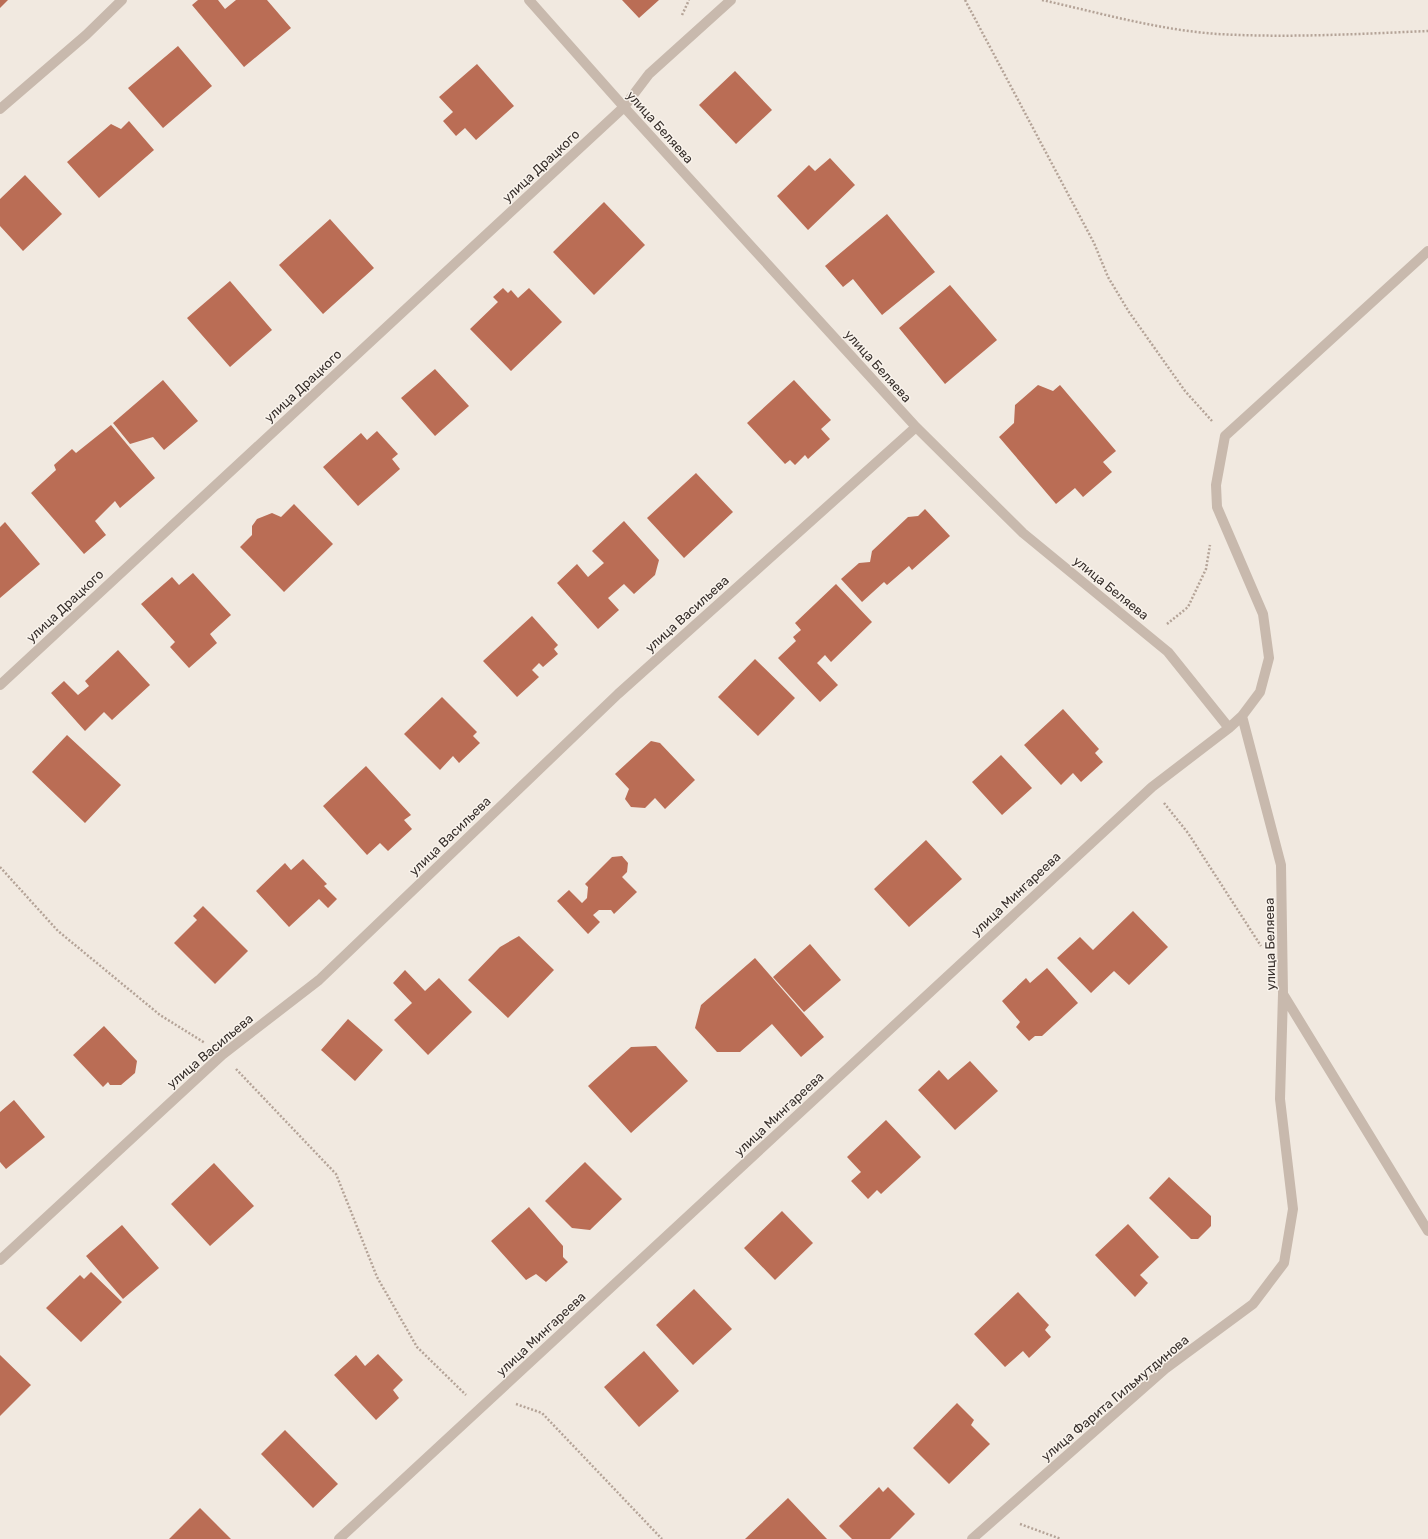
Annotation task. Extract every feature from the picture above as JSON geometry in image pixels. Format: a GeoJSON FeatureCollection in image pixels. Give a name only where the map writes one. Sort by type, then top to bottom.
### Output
{"type":"FeatureCollection","features":[{"type":"Feature","properties":{"kind":"street"},"geometry":{"type":"LineString","coordinates":[[0,109],[86,36],[122,0]]}},
{"type":"Feature","properties":{"kind":"street","name":"улица Беляева"},"geometry":{"type":"LineString","coordinates":[[529,0],[624,107],[916,427],[1023,532],[1168,652],[1229,728]]}},
{"type":"Feature","properties":{"kind":"street","name":"улица Драцкого"},"geometry":{"type":"LineString","coordinates":[[0,685],[624,107],[649,74],[731,0]]}},
{"type":"Feature","properties":{"kind":"street"},"geometry":{"type":"LineString","coordinates":[[1217,507],[1216,485],[1225,436],[1428,251]]}},
{"type":"Feature","properties":{"kind":"street","name":"улица Васильева"},"geometry":{"type":"LineString","coordinates":[[0,1260],[222,1055],[319,980],[618,694],[916,427]]}},
{"type":"Feature","properties":{"kind":"street","name":"улица Мингареева"},"geometry":{"type":"LineString","coordinates":[[339,1539],[1152,787],[1229,728],[1242,716],[1260,692],[1269,658],[1262,614],[1217,507]]}},
{"type":"Feature","properties":{"kind":"street","name":"улица Беляева"},"geometry":{"type":"LineString","coordinates":[[1242,716],[1281,865],[1282,994],[1428,1231]]}},
{"type":"Feature","properties":{"kind":"street","name":"улица Фарита Гильмутдинова"},"geometry":{"type":"LineString","coordinates":[[972,1539],[1165,1369],[1253,1304],[1284,1263],[1293,1209],[1280,1099],[1282,994]]}},
{"type":"Feature","properties":{"kind":"path"},"geometry":{"type":"LineString","coordinates":[[966,0],[1090,236],[1112,283],[1129,312],[1185,391],[1225,436]]}},
{"type":"Feature","properties":{"kind":"path"},"geometry":{"type":"LineString","coordinates":[[1042,0],[1138,22],[1217,34],[1309,36],[1428,30]]}},
{"type":"Feature","properties":{"kind":"path"},"geometry":{"type":"LineString","coordinates":[[1165,626],[1188,607],[1206,569],[1217,507]]}},
{"type":"Feature","properties":{"kind":"path"},"geometry":{"type":"LineString","coordinates":[[1152,787],[1188,833],[1263,950]]}},
{"type":"Feature","properties":{"kind":"path"},"geometry":{"type":"LineString","coordinates":[[0,867],[58,931],[160,1015],[222,1055],[336,1174],[377,1277],[417,1347],[480,1408],[518,1404],[542,1413],[662,1539]]}},
{"type":"Feature","properties":{"kind":"path"},"geometry":{"type":"LineString","coordinates":[[997,1516],[1061,1539]]}},
{"type":"Feature","properties":{"kind":"building"},"geometry":{"type":"Polygon","coordinates":[[[0,0],[8,0],[0,8],[0,0]]]}},
{"type":"Feature","properties":{"kind":"building"},"geometry":{"type":"Polygon","coordinates":[[[198,0],[218,0],[225,9],[236,0],[267,0],[291,28],[244,67],[192,5],[198,0]]]}},
{"type":"Feature","properties":{"kind":"building"},"geometry":{"type":"Polygon","coordinates":[[[622,0],[659,0],[639,18],[622,0]]]}},
{"type":"Feature","properties":{"kind":"building"},"geometry":{"type":"Polygon","coordinates":[[[178,46],[212,86],[163,128],[128,88],[178,46]]]}},
{"type":"Feature","properties":{"kind":"building"},"geometry":{"type":"Polygon","coordinates":[[[477,64],[514,106],[476,140],[465,128],[456,136],[443,121],[453,112],[439,97],[477,64]]]}},
{"type":"Feature","properties":{"kind":"building"},"geometry":{"type":"Polygon","coordinates":[[[735,71],[772,110],[736,144],[699,105],[735,71]]]}},
{"type":"Feature","properties":{"kind":"building"},"geometry":{"type":"Polygon","coordinates":[[[129,121],[154,150],[99,198],[67,162],[111,124],[121,129],[129,121]]]}},
{"type":"Feature","properties":{"kind":"building"},"geometry":{"type":"Polygon","coordinates":[[[830,158],[855,185],[808,230],[777,196],[809,165],[815,171],[830,158]]]}},
{"type":"Feature","properties":{"kind":"building"},"geometry":{"type":"Polygon","coordinates":[[[25,175],[62,214],[23,251],[0,226],[0,199],[25,175]]]}},
{"type":"Feature","properties":{"kind":"building"},"geometry":{"type":"Polygon","coordinates":[[[604,202],[645,245],[594,295],[553,252],[604,202]]]}},
{"type":"Feature","properties":{"kind":"building"},"geometry":{"type":"Polygon","coordinates":[[[887,214],[935,272],[882,315],[853,279],[843,287],[825,266],[887,214]]]}},
{"type":"Feature","properties":{"kind":"building"},"geometry":{"type":"Polygon","coordinates":[[[330,219],[374,268],[323,314],[279,265],[330,219]]]}},
{"type":"Feature","properties":{"kind":"building"},"geometry":{"type":"Polygon","coordinates":[[[230,281],[272,330],[230,367],[187,318],[230,281]]]}},
{"type":"Feature","properties":{"kind":"building"},"geometry":{"type":"Polygon","coordinates":[[[950,285],[997,340],[945,384],[899,328],[950,285]]]}},
{"type":"Feature","properties":{"kind":"building"},"geometry":{"type":"Polygon","coordinates":[[[503,288],[508,293],[511,290],[518,298],[529,288],[562,322],[511,371],[470,329],[498,302],[493,297],[503,288]]]}},
{"type":"Feature","properties":{"kind":"building"},"geometry":{"type":"Polygon","coordinates":[[[435,369],[469,406],[435,436],[401,398],[435,369]]]}},
{"type":"Feature","properties":{"kind":"building"},"geometry":{"type":"Polygon","coordinates":[[[163,380],[198,421],[164,450],[153,437],[130,444],[113,423],[163,380]]]}},
{"type":"Feature","properties":{"kind":"building"},"geometry":{"type":"Polygon","coordinates":[[[794,380],[831,420],[821,429],[830,439],[808,459],[805,455],[795,465],[790,460],[785,464],[747,423],[794,380]]]}},
{"type":"Feature","properties":{"kind":"building"},"geometry":{"type":"Polygon","coordinates":[[[1038,385],[1053,391],[1060,385],[1116,451],[1103,462],[1112,472],[1083,497],[1075,488],[1056,504],[999,437],[1014,423],[1015,405],[1038,385]]]}},
{"type":"Feature","properties":{"kind":"building"},"geometry":{"type":"Polygon","coordinates":[[[111,425],[155,478],[120,508],[115,501],[95,521],[106,535],[84,554],[31,493],[56,470],[54,465],[72,449],[76,453],[111,425]]]}},
{"type":"Feature","properties":{"kind":"building"},"geometry":{"type":"Polygon","coordinates":[[[377,431],[398,454],[392,459],[400,469],[358,506],[323,467],[361,433],[367,440],[377,431]]]}},
{"type":"Feature","properties":{"kind":"building"},"geometry":{"type":"Polygon","coordinates":[[[696,473],[733,512],[684,558],[647,518],[696,473]]]}},
{"type":"Feature","properties":{"kind":"building"},"geometry":{"type":"Polygon","coordinates":[[[294,504],[333,544],[284,592],[240,547],[252,535],[252,526],[257,519],[272,513],[281,517],[294,504]]]}},
{"type":"Feature","properties":{"kind":"building"},"geometry":{"type":"Polygon","coordinates":[[[925,509],[950,536],[912,570],[909,566],[887,585],[884,582],[862,602],[841,579],[859,563],[870,562],[872,551],[908,517],[918,516],[925,509]]]}},
{"type":"Feature","properties":{"kind":"building"},"geometry":{"type":"Polygon","coordinates":[[[624,521],[659,560],[655,575],[634,594],[624,584],[608,598],[619,610],[598,629],[557,583],[577,564],[588,577],[604,563],[592,551],[624,521]]]}},
{"type":"Feature","properties":{"kind":"building"},"geometry":{"type":"Polygon","coordinates":[[[5,522],[40,564],[0,598],[0,527],[5,522]]]}},
{"type":"Feature","properties":{"kind":"building"},"geometry":{"type":"Polygon","coordinates":[[[193,573],[231,615],[210,634],[217,643],[189,668],[170,647],[175,642],[141,604],[172,577],[179,585],[193,573]]]}},
{"type":"Feature","properties":{"kind":"building"},"geometry":{"type":"Polygon","coordinates":[[[836,584],[872,622],[831,662],[825,655],[817,663],[838,685],[820,702],[778,658],[796,641],[793,637],[801,630],[795,623],[836,584]]]}},
{"type":"Feature","properties":{"kind":"building"},"geometry":{"type":"Polygon","coordinates":[[[532,616],[558,645],[554,649],[558,654],[543,667],[539,663],[532,670],[539,677],[517,697],[483,661],[532,616]]]}},
{"type":"Feature","properties":{"kind":"building"},"geometry":{"type":"Polygon","coordinates":[[[118,650],[150,685],[112,720],[104,712],[85,731],[51,693],[64,681],[78,695],[89,686],[85,681],[118,650]]]}},
{"type":"Feature","properties":{"kind":"building"},"geometry":{"type":"Polygon","coordinates":[[[755,659],[795,698],[758,736],[718,697],[755,659]]]}},
{"type":"Feature","properties":{"kind":"building"},"geometry":{"type":"Polygon","coordinates":[[[442,697],[477,732],[473,736],[480,743],[459,763],[453,756],[440,770],[404,734],[442,697]]]}},
{"type":"Feature","properties":{"kind":"building"},"geometry":{"type":"Polygon","coordinates":[[[1063,709],[1099,749],[1095,753],[1103,762],[1081,782],[1073,773],[1061,785],[1024,745],[1063,709]]]}},
{"type":"Feature","properties":{"kind":"building"},"geometry":{"type":"Polygon","coordinates":[[[67,735],[121,785],[85,823],[32,772],[67,735]]]}},
{"type":"Feature","properties":{"kind":"building"},"geometry":{"type":"Polygon","coordinates":[[[651,741],[660,743],[695,780],[665,809],[655,798],[645,808],[631,807],[625,799],[629,789],[615,774],[651,741]]]}},
{"type":"Feature","properties":{"kind":"building"},"geometry":{"type":"Polygon","coordinates":[[[1001,755],[1032,788],[1002,815],[972,782],[1001,755]]]}},
{"type":"Feature","properties":{"kind":"building"},"geometry":{"type":"Polygon","coordinates":[[[366,766],[411,815],[404,820],[412,829],[388,851],[380,843],[367,855],[323,806],[366,766]]]}},
{"type":"Feature","properties":{"kind":"building"},"geometry":{"type":"Polygon","coordinates":[[[926,840],[962,879],[909,927],[874,889],[926,840]]]}},
{"type":"Feature","properties":{"kind":"building"},"geometry":{"type":"Polygon","coordinates":[[[622,856],[628,863],[627,872],[622,877],[637,892],[614,914],[611,910],[599,910],[593,915],[600,922],[588,934],[557,901],[569,890],[582,903],[587,898],[588,887],[585,884],[612,857],[622,856]]]}},
{"type":"Feature","properties":{"kind":"building"},"geometry":{"type":"Polygon","coordinates":[[[303,859],[327,884],[324,886],[337,899],[328,908],[319,899],[289,927],[256,891],[285,863],[291,870],[303,859]]]}},
{"type":"Feature","properties":{"kind":"building"},"geometry":{"type":"Polygon","coordinates":[[[203,906],[248,951],[215,984],[174,943],[197,920],[193,916],[203,906]]]}},
{"type":"Feature","properties":{"kind":"building"},"geometry":{"type":"Polygon","coordinates":[[[1133,911],[1168,947],[1129,985],[1114,971],[1091,993],[1057,958],[1080,937],[1093,950],[1133,911]]]}},
{"type":"Feature","properties":{"kind":"building"},"geometry":{"type":"Polygon","coordinates":[[[519,936],[554,970],[508,1018],[468,980],[500,947],[519,936]]]}},
{"type":"Feature","properties":{"kind":"building"},"geometry":{"type":"Polygon","coordinates":[[[810,944],[841,980],[804,1012],[773,977],[810,944]]]}},
{"type":"Feature","properties":{"kind":"building"},"geometry":{"type":"Polygon","coordinates":[[[755,958],[824,1037],[801,1057],[772,1024],[740,1052],[717,1052],[695,1028],[701,1005],[755,958]]]}},
{"type":"Feature","properties":{"kind":"building"},"geometry":{"type":"Polygon","coordinates":[[[1047,968],[1078,1003],[1042,1036],[1035,1036],[1029,1041],[1016,1027],[1020,1022],[1002,1001],[1026,978],[1030,983],[1047,968]]]}},
{"type":"Feature","properties":{"kind":"building"},"geometry":{"type":"Polygon","coordinates":[[[405,970],[425,991],[439,978],[472,1012],[428,1055],[394,1020],[412,1003],[393,983],[405,970]]]}},
{"type":"Feature","properties":{"kind":"building"},"geometry":{"type":"Polygon","coordinates":[[[348,1019],[383,1050],[355,1081],[321,1050],[348,1019]]]}},
{"type":"Feature","properties":{"kind":"building"},"geometry":{"type":"Polygon","coordinates":[[[104,1026],[137,1061],[135,1073],[121,1085],[110,1085],[108,1082],[103,1087],[73,1055],[104,1026]]]}},
{"type":"Feature","properties":{"kind":"building"},"geometry":{"type":"Polygon","coordinates":[[[656,1046],[688,1081],[631,1133],[588,1086],[631,1047],[656,1046]]]}},
{"type":"Feature","properties":{"kind":"building"},"geometry":{"type":"Polygon","coordinates":[[[970,1061],[998,1091],[955,1130],[918,1090],[939,1070],[948,1080],[970,1061]]]}},
{"type":"Feature","properties":{"kind":"building"},"geometry":{"type":"Polygon","coordinates":[[[14,1100],[45,1137],[6,1169],[0,1162],[0,1112],[14,1100]]]}},
{"type":"Feature","properties":{"kind":"building"},"geometry":{"type":"Polygon","coordinates":[[[886,1120],[921,1157],[881,1194],[877,1190],[868,1199],[851,1181],[861,1172],[847,1157],[886,1120]]]}},
{"type":"Feature","properties":{"kind":"building"},"geometry":{"type":"Polygon","coordinates":[[[585,1162],[622,1199],[590,1230],[572,1228],[545,1201],[585,1162]]]}},
{"type":"Feature","properties":{"kind":"building"},"geometry":{"type":"Polygon","coordinates":[[[214,1163],[254,1206],[210,1246],[171,1204],[214,1163]]]}},
{"type":"Feature","properties":{"kind":"building"},"geometry":{"type":"Polygon","coordinates":[[[1169,1177],[1211,1216],[1211,1226],[1198,1239],[1191,1239],[1149,1198],[1169,1177]]]}},
{"type":"Feature","properties":{"kind":"building"},"geometry":{"type":"Polygon","coordinates":[[[529,1207],[563,1246],[563,1257],[568,1262],[546,1282],[536,1274],[526,1280],[491,1241],[529,1207]]]}},
{"type":"Feature","properties":{"kind":"building"},"geometry":{"type":"Polygon","coordinates":[[[782,1211],[813,1243],[775,1280],[744,1248],[782,1211]]]}},
{"type":"Feature","properties":{"kind":"building"},"geometry":{"type":"Polygon","coordinates":[[[1128,1224],[1159,1257],[1140,1275],[1148,1283],[1135,1297],[1095,1255],[1128,1224]]]}},
{"type":"Feature","properties":{"kind":"building"},"geometry":{"type":"Polygon","coordinates":[[[122,1225],[159,1268],[123,1299],[86,1256],[122,1225]]]}},
{"type":"Feature","properties":{"kind":"building"},"geometry":{"type":"Polygon","coordinates":[[[91,1272],[122,1302],[81,1342],[46,1308],[80,1275],[84,1279],[91,1272]]]}},
{"type":"Feature","properties":{"kind":"building"},"geometry":{"type":"Polygon","coordinates":[[[694,1289],[732,1329],[693,1365],[656,1325],[694,1289]]]}},
{"type":"Feature","properties":{"kind":"building"},"geometry":{"type":"Polygon","coordinates":[[[1018,1292],[1049,1325],[1045,1330],[1051,1337],[1029,1358],[1023,1351],[1005,1367],[974,1334],[1018,1292]]]}},
{"type":"Feature","properties":{"kind":"building"},"geometry":{"type":"Polygon","coordinates":[[[644,1351],[679,1391],[639,1427],[604,1387],[644,1351]]]}},
{"type":"Feature","properties":{"kind":"building"},"geometry":{"type":"Polygon","coordinates":[[[378,1354],[403,1380],[393,1390],[399,1398],[376,1420],[334,1375],[356,1355],[365,1366],[378,1354]]]}},
{"type":"Feature","properties":{"kind":"building"},"geometry":{"type":"Polygon","coordinates":[[[0,1355],[31,1385],[0,1416],[0,1355]]]}},
{"type":"Feature","properties":{"kind":"building"},"geometry":{"type":"Polygon","coordinates":[[[957,1403],[974,1420],[971,1425],[990,1444],[949,1484],[913,1448],[957,1403]]]}},
{"type":"Feature","properties":{"kind":"building"},"geometry":{"type":"Polygon","coordinates":[[[285,1430],[338,1484],[313,1508],[261,1454],[285,1430]]]}},
{"type":"Feature","properties":{"kind":"building"},"geometry":{"type":"Polygon","coordinates":[[[879,1487],[883,1492],[888,1487],[915,1514],[890,1539],[852,1539],[839,1526],[879,1487]]]}},
{"type":"Feature","properties":{"kind":"building"},"geometry":{"type":"Polygon","coordinates":[[[788,1498],[827,1539],[745,1539],[788,1498]]]}},
{"type":"Feature","properties":{"kind":"building"},"geometry":{"type":"Polygon","coordinates":[[[200,1508],[231,1539],[169,1539],[200,1508]]]}}]}
